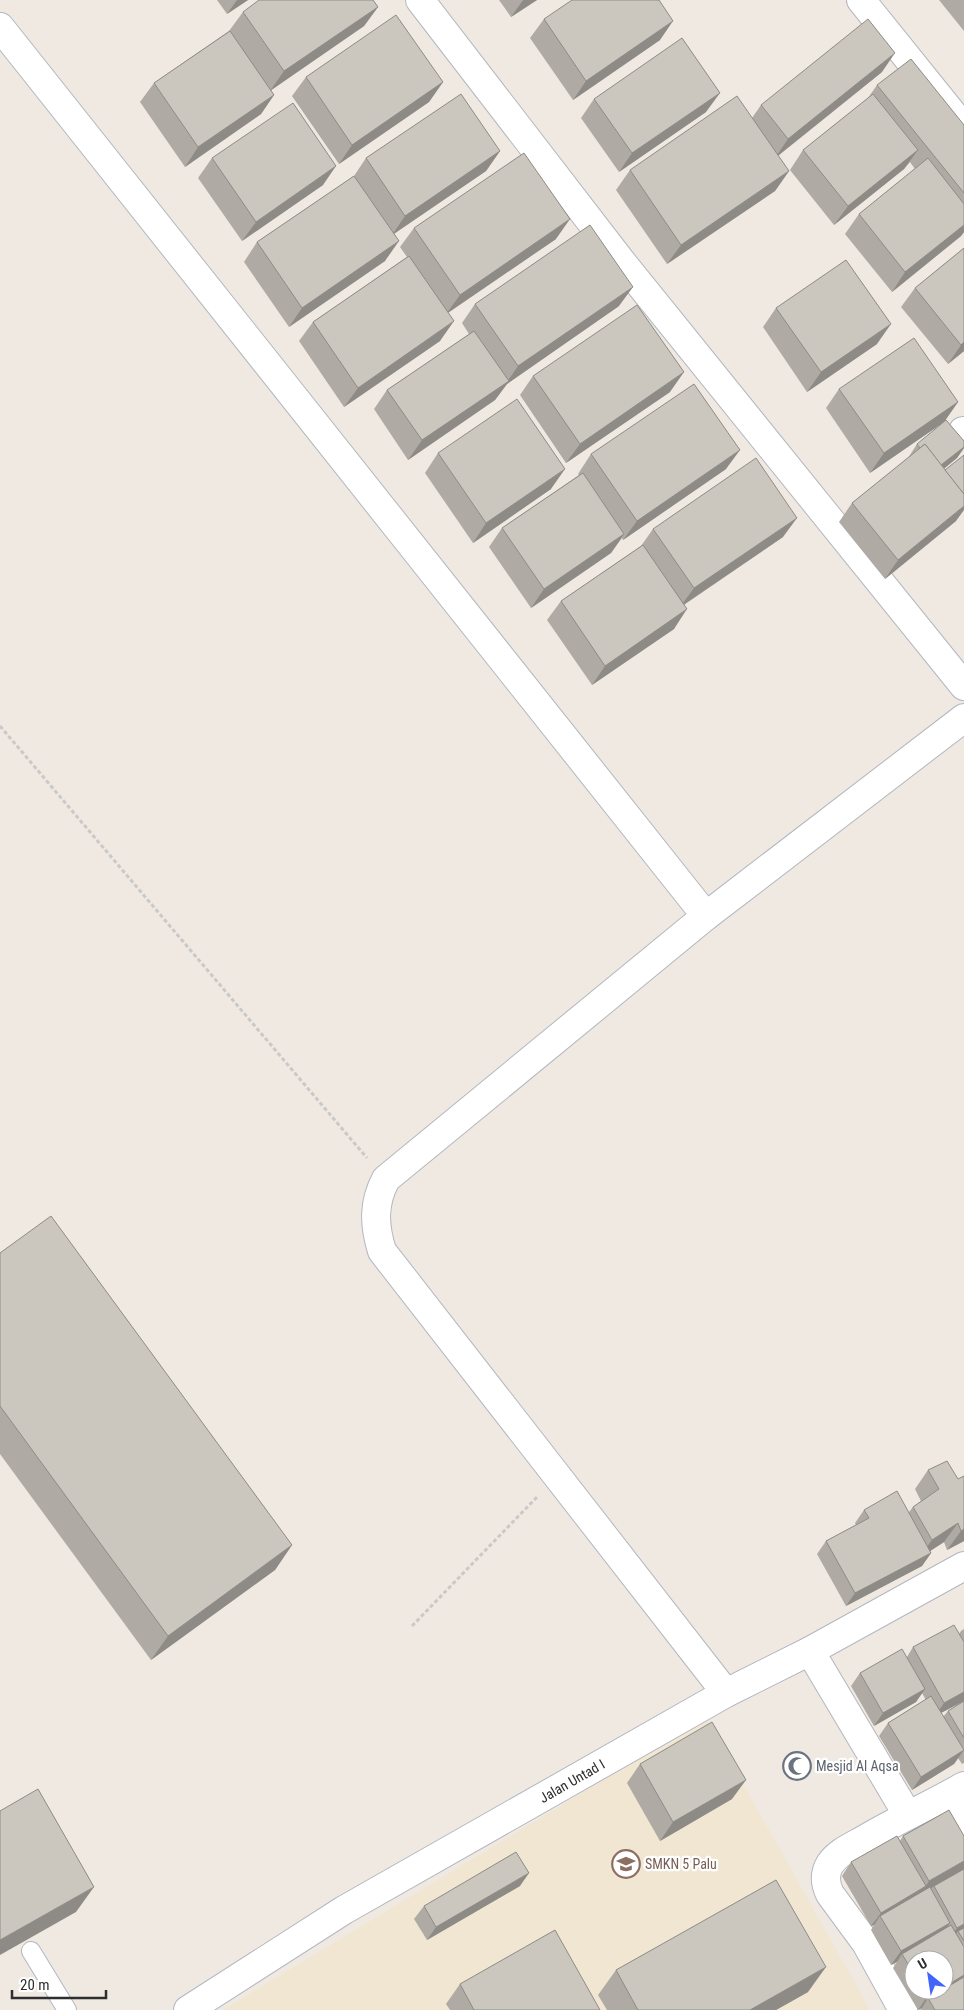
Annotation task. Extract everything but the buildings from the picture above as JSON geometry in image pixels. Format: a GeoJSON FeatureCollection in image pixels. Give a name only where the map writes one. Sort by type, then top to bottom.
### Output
{"type":"FeatureCollection","features":[{"type":"Feature","properties":{"kind":"street"},"geometry":{"type":"LineString","coordinates":[[420,0],[621,261],[964,686]]}},
{"type":"Feature","properties":{"kind":"street"},"geometry":{"type":"LineString","coordinates":[[861,0],[964,128]]}},
{"type":"Feature","properties":{"kind":"street"},"geometry":{"type":"LineString","coordinates":[[0,27],[706,916]]}},
{"type":"Feature","properties":{"kind":"street"},"geometry":{"type":"LineString","coordinates":[[726,1693],[382,1251],[375,1230],[378,1193],[386,1178],[706,916],[964,718]]}},
{"type":"Feature","properties":{"kind":"street","name":"Jalan Untad I"},"geometry":{"type":"LineString","coordinates":[[188,2010],[344,1910],[726,1693],[810,1651],[964,1566]]}},
{"type":"Feature","properties":{"kind":"street"},"geometry":{"type":"LineString","coordinates":[[810,1651],[907,1814]]}},
{"type":"Feature","properties":{"kind":"street"},"geometry":{"type":"LineString","coordinates":[[903,2010],[866,1943],[830,1894],[826,1878],[830,1865],[841,1853],[907,1814],[956,1791],[964,1824]]}},
{"type":"Feature","properties":{"kind":"lane"},"geometry":{"type":"LineString","coordinates":[[31,1951],[67,2010]]}},
{"type":"Feature","properties":{"kind":"path"},"geometry":{"type":"LineString","coordinates":[[0,726],[345,1134],[386,1178]]}},
{"type":"Feature","properties":{"kind":"path"},"geometry":{"type":"LineString","coordinates":[[412,1626],[557,1476]]}},
{"type":"Feature","properties":{"kind":"shaded area","name":"SMKN 5 Palu"},"geometry":{"type":"Polygon","coordinates":[[[706,1718],[870,2010],[223,2010],[706,1718]]]}},
{"type":"Feature","properties":{"kind":"place","name":"Mesjid Al Aqsa"},"geometry":{"type":"Point","coordinates":[797,1766]}},
{"type":"Feature","properties":{"kind":"place","name":"SMKN 5 Palu"},"geometry":{"type":"Point","coordinates":[626,1864]}}]}
